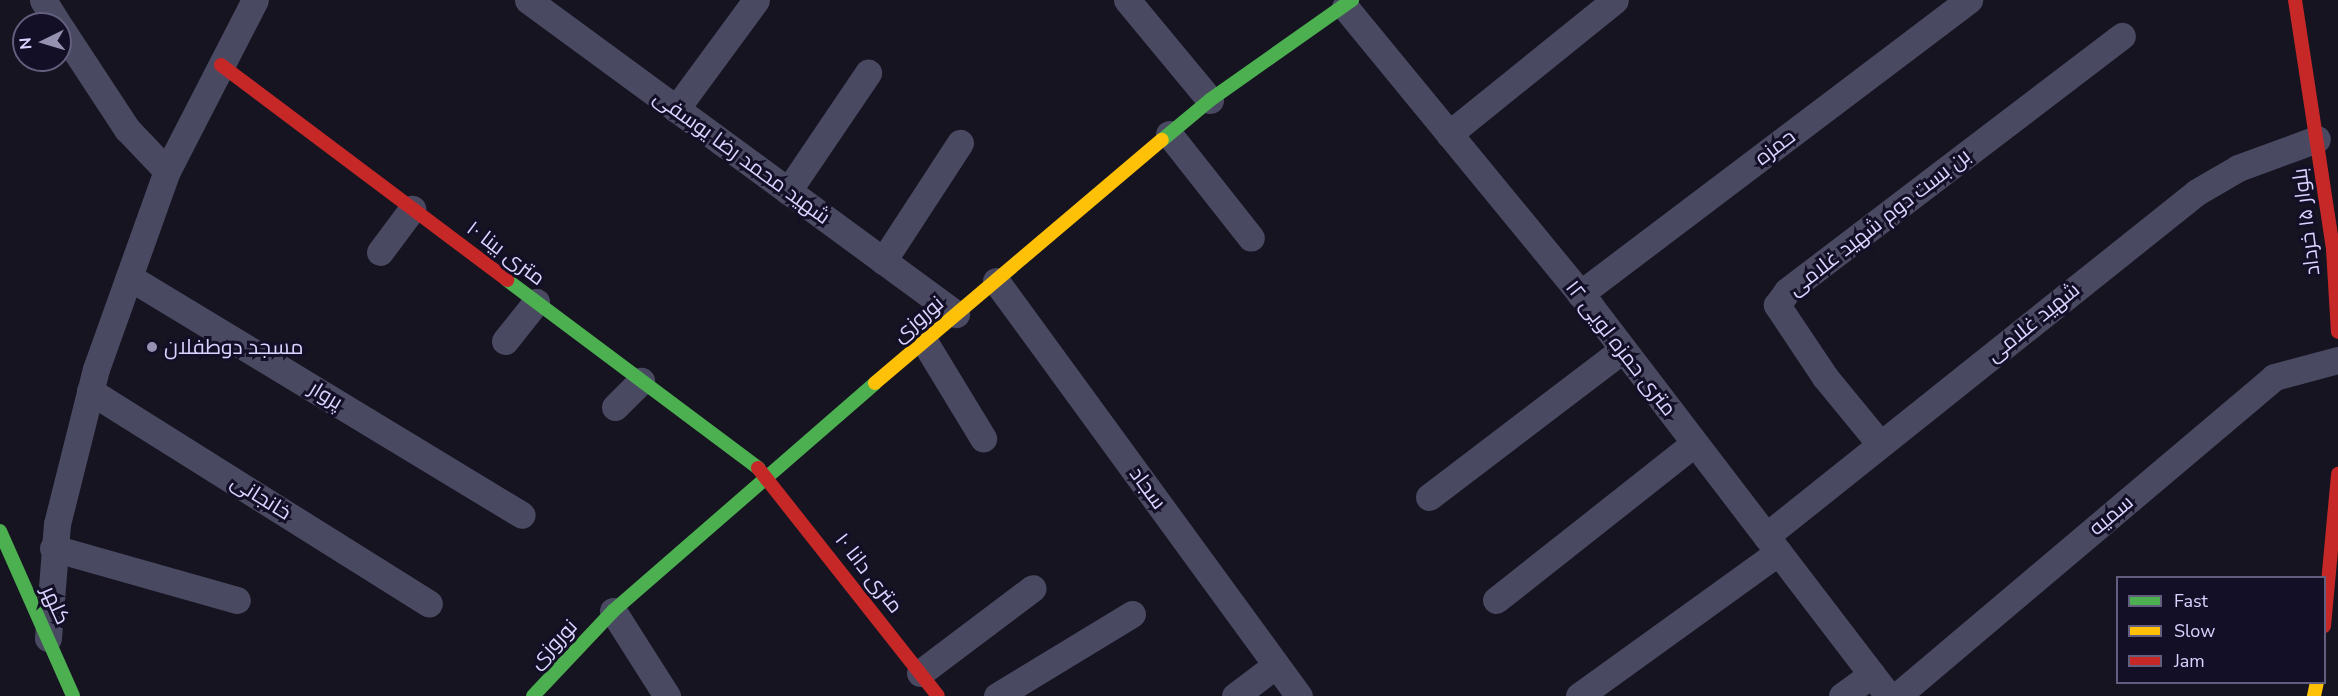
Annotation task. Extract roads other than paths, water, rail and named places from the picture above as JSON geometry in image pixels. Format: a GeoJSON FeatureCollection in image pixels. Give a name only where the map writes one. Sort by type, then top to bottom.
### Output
{"type":"FeatureCollection","features":[{"type":"Feature","properties":{"kind":"street"},"geometry":{"type":"LineString","coordinates":[[48,639],[53,548],[90,391],[167,171],[255,0]]}},
{"type":"Feature","properties":{"kind":"street","name":"شهید محمد رضا یوسفی"},"geometry":{"type":"LineString","coordinates":[[528,0],[956,314]]}},
{"type":"Feature","properties":{"kind":"street"},"geometry":{"type":"LineString","coordinates":[[676,109],[756,0]]}},
{"type":"Feature","properties":{"kind":"street"},"geometry":{"type":"LineString","coordinates":[[1127,0],[1210,100]]}},
{"type":"Feature","properties":{"kind":"street"},"geometry":{"type":"LineString","coordinates":[[1449,134],[1615,0]]}},
{"type":"Feature","properties":{"kind":"street","name":"حمزه"},"geometry":{"type":"LineString","coordinates":[[1580,294],[1969,0]]}},
{"type":"Feature","properties":{"kind":"street","name":"بلوار ۱۵ خرداد"},"geometry":{"type":"LineString","coordinates":[[2295,0],[2333,249],[2338,332]]}},
{"type":"Feature","properties":{"kind":"street","name":"نوروزی"},"geometry":{"type":"LineString","coordinates":[[532,696],[613,611],[924,341],[1210,100],[1348,3]]}},
{"type":"Feature","properties":{"kind":"street","name":"۱۲ متری حمزه لویی"},"geometry":{"type":"LineString","coordinates":[[1348,3],[1449,134],[1580,294],[1888,696]]}},
{"type":"Feature","properties":{"kind":"street","name":"بن بست دوم شهید غلامی"},"geometry":{"type":"LineString","coordinates":[[1880,444],[1825,376],[1777,305],[1787,291],[2122,36]]}},
{"type":"Feature","properties":{"kind":"street"},"geometry":{"type":"LineString","coordinates":[[72,45],[127,129],[167,171]]}},
{"type":"Feature","properties":{"kind":"street","name":"۱۰ متری بینا"},"geometry":{"type":"LineString","coordinates":[[221,65],[767,475]]}},
{"type":"Feature","properties":{"kind":"street"},"geometry":{"type":"LineString","coordinates":[[788,191],[868,73]]}},
{"type":"Feature","properties":{"kind":"street"},"geometry":{"type":"LineString","coordinates":[[1169,134],[1251,238]]}},
{"type":"Feature","properties":{"kind":"street","name":"شهید غلامی"},"geometry":{"type":"LineString","coordinates":[[1579,696],[1773,544],[1880,444],[2197,192],[2238,168],[2317,139]]}},
{"type":"Feature","properties":{"kind":"street"},"geometry":{"type":"LineString","coordinates":[[883,261],[960,143]]}},
{"type":"Feature","properties":{"kind":"street"},"geometry":{"type":"LineString","coordinates":[[380,252],[412,209]]}},
{"type":"Feature","properties":{"kind":"street","name":"پروار"},"geometry":{"type":"LineString","coordinates":[[129,277],[522,515]]}},
{"type":"Feature","properties":{"kind":"street","name":"سجاد"},"geometry":{"type":"LineString","coordinates":[[996,281],[1299,696]]}},
{"type":"Feature","properties":{"kind":"street"},"geometry":{"type":"LineString","coordinates":[[505,341],[536,302]]}},
{"type":"Feature","properties":{"kind":"street"},"geometry":{"type":"LineString","coordinates":[[924,341],[983,438]]}},
{"type":"Feature","properties":{"kind":"street"},"geometry":{"type":"LineString","coordinates":[[1429,497],[1623,350]]}},
{"type":"Feature","properties":{"kind":"street","name":"سمیه"},"geometry":{"type":"LineString","coordinates":[[1897,696],[2274,377],[2338,360]]}},
{"type":"Feature","properties":{"kind":"street"},"geometry":{"type":"LineString","coordinates":[[615,407],[641,381]]}},
{"type":"Feature","properties":{"kind":"street","name":"خانجانی"},"geometry":{"type":"LineString","coordinates":[[90,391],[429,604]]}},
{"type":"Feature","properties":{"kind":"street"},"geometry":{"type":"LineString","coordinates":[[1496,600],[1695,444]]}},
{"type":"Feature","properties":{"kind":"street"},"geometry":{"type":"LineString","coordinates":[[2326,614],[2338,474]]}},
{"type":"Feature","properties":{"kind":"street","name":"۱۰ متری دانا"},"geometry":{"type":"LineString","coordinates":[[767,475],[938,696]]}},
{"type":"Feature","properties":{"kind":"street","name":"کلهر"},"geometry":{"type":"LineString","coordinates":[[0,531],[73,696]]}},
{"type":"Feature","properties":{"kind":"street"},"geometry":{"type":"LineString","coordinates":[[53,548],[237,600]]}},
{"type":"Feature","properties":{"kind":"street"},"geometry":{"type":"LineString","coordinates":[[920,673],[1033,588]]}},
{"type":"Feature","properties":{"kind":"street"},"geometry":{"type":"LineString","coordinates":[[613,611],[667,696]]}},
{"type":"Feature","properties":{"kind":"street"},"geometry":{"type":"LineString","coordinates":[[997,696],[1132,614]]}},
{"type":"Feature","properties":{"kind":"street"},"geometry":{"type":"LineString","coordinates":[[1235,696],[1276,665]]}},
{"type":"Feature","properties":{"kind":"street"},"geometry":{"type":"LineString","coordinates":[[1842,696],[1872,674]]}},
{"type":"Feature","properties":{"kind":"place","name":"مسجد دوطفلان"},"geometry":{"type":"Point","coordinates":[152,347]}}]}
